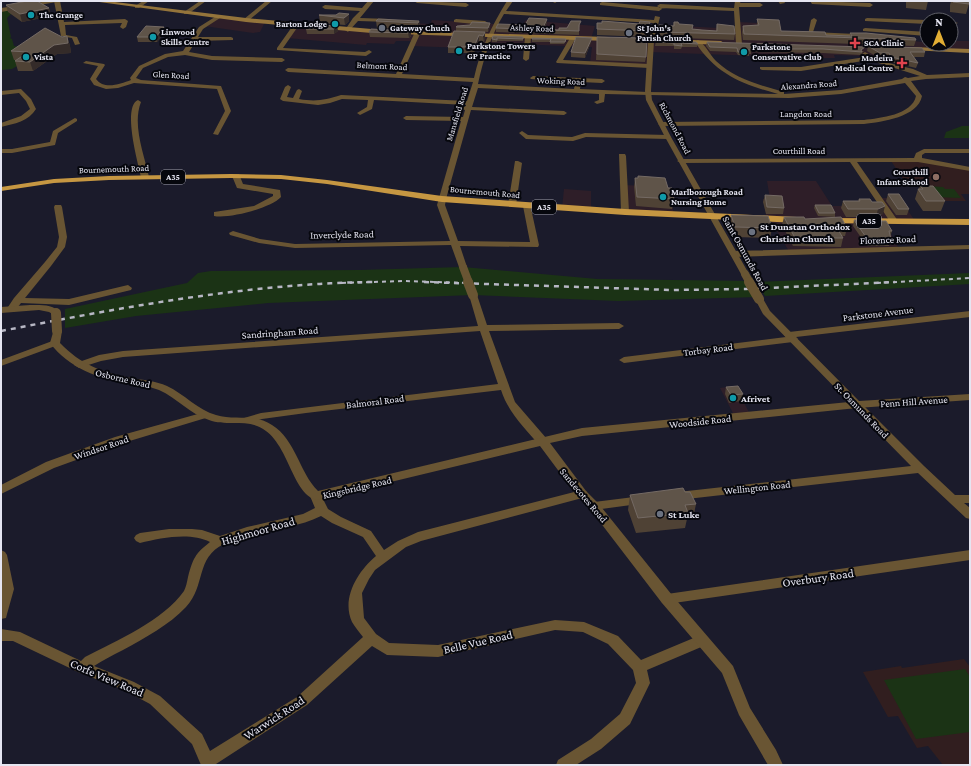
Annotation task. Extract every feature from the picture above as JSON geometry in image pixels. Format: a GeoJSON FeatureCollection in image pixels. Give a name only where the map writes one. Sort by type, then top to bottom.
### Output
{"type":"FeatureCollection","features":[{"type":"Feature","properties":{"kind":"highway","name":"Bournemouth Road"},"geometry":{"type":"LineString","coordinates":[[1,189],[54,181],[146,177],[236,176],[304,179],[442,199],[527,206],[713,217],[970,222]]}},
{"type":"Feature","properties":{"kind":"main road"},"geometry":{"type":"LineString","coordinates":[[95,1],[246,20],[348,30],[387,32]]}},
{"type":"Feature","properties":{"kind":"main road","name":"Ashley Road"},"geometry":{"type":"LineString","coordinates":[[395,32],[613,40]]}},
{"type":"Feature","properties":{"kind":"main road"},"geometry":{"type":"LineString","coordinates":[[629,40],[699,44],[725,43]]}},
{"type":"Feature","properties":{"kind":"main road"},"geometry":{"type":"LineString","coordinates":[[732,43],[747,44]]}},
{"type":"Feature","properties":{"kind":"main road"},"geometry":{"type":"LineString","coordinates":[[901,49],[970,51]]}},
{"type":"Feature","properties":{"kind":"street"},"geometry":{"type":"LineString","coordinates":[[1,10],[58,1],[64,36],[74,37],[76,44]]}},
{"type":"Feature","properties":{"kind":"street"},"geometry":{"type":"LineString","coordinates":[[137,7],[146,1]]}},
{"type":"Feature","properties":{"kind":"street"},"geometry":{"type":"LineString","coordinates":[[186,13],[203,1]]}},
{"type":"Feature","properties":{"kind":"street"},"geometry":{"type":"LineString","coordinates":[[246,20],[269,1]]}},
{"type":"Feature","properties":{"kind":"street"},"geometry":{"type":"LineString","coordinates":[[348,30],[355,19],[371,1]]}},
{"type":"Feature","properties":{"kind":"street"},"geometry":{"type":"LineString","coordinates":[[417,1],[466,5]]}},
{"type":"Feature","properties":{"kind":"street","name":"Mansfield Road"},"geometry":{"type":"LineString","coordinates":[[442,199],[490,36],[495,24],[510,1]]}},
{"type":"Feature","properties":{"kind":"street"},"geometry":{"type":"LineString","coordinates":[[812,2],[869,10],[919,20]]}},
{"type":"Feature","properties":{"kind":"street"},"geometry":{"type":"LineString","coordinates":[[602,4],[615,3],[660,6],[760,5]]}},
{"type":"Feature","properties":{"kind":"street","name":"Richmond Road"},"geometry":{"type":"LineString","coordinates":[[660,6],[651,41],[648,100],[713,217]]}},
{"type":"Feature","properties":{"kind":"street"},"geometry":{"type":"LineString","coordinates":[[737,6],[739,44]]}},
{"type":"Feature","properties":{"kind":"street"},"geometry":{"type":"LineString","coordinates":[[324,8],[363,10]]}},
{"type":"Feature","properties":{"kind":"street"},"geometry":{"type":"LineString","coordinates":[[814,20],[807,34],[864,36],[869,10]]}},
{"type":"Feature","properties":{"kind":"street"},"geometry":{"type":"LineString","coordinates":[[503,12],[656,22]]}},
{"type":"Feature","properties":{"kind":"street"},"geometry":{"type":"LineString","coordinates":[[185,53],[201,28],[218,17]]}},
{"type":"Feature","properties":{"kind":"street"},"geometry":{"type":"LineString","coordinates":[[355,19],[395,22],[391,27]]}},
{"type":"Feature","properties":{"kind":"street"},"geometry":{"type":"LineString","coordinates":[[61,24],[125,21],[123,27]]}},
{"type":"Feature","properties":{"kind":"street"},"geometry":{"type":"LineString","coordinates":[[456,21],[495,24]]}},
{"type":"Feature","properties":{"kind":"street"},"geometry":{"type":"LineString","coordinates":[[296,25],[277,49],[367,54]]}},
{"type":"Feature","properties":{"kind":"street"},"geometry":{"type":"LineString","coordinates":[[865,30],[919,33]]}},
{"type":"Feature","properties":{"kind":"street"},"geometry":{"type":"LineString","coordinates":[[400,76],[399,74],[417,34]]}},
{"type":"Feature","properties":{"kind":"street"},"geometry":{"type":"LineString","coordinates":[[526,59],[528,37]]}},
{"type":"Feature","properties":{"kind":"street"},"geometry":{"type":"LineString","coordinates":[[573,38],[559,62],[649,66]]}},
{"type":"Feature","properties":{"kind":"street"},"geometry":{"type":"LineString","coordinates":[[193,39],[230,39]]}},
{"type":"Feature","properties":{"kind":"street"},"geometry":{"type":"LineString","coordinates":[[699,44],[710,60],[722,71],[756,86],[789,96]]}},
{"type":"Feature","properties":{"kind":"street"},"geometry":{"type":"LineString","coordinates":[[865,49],[870,58]]}},
{"type":"Feature","properties":{"kind":"street","name":"Glen Road"},"geometry":{"type":"LineString","coordinates":[[216,134],[228,111],[219,87],[134,81],[133,78],[142,67],[167,55],[185,53],[212,58],[282,60]]}},
{"type":"Feature","properties":{"kind":"street"},"geometry":{"type":"LineString","coordinates":[[762,68],[801,69],[870,58],[888,65],[918,72],[926,77]]}},
{"type":"Feature","properties":{"kind":"street"},"geometry":{"type":"LineString","coordinates":[[86,63],[101,64],[105,66],[93,79],[99,86],[116,87],[134,81]]}},
{"type":"Feature","properties":{"kind":"street","name":"Belmont Road"},"geometry":{"type":"LineString","coordinates":[[288,70],[400,76],[475,83]]}},
{"type":"Feature","properties":{"kind":"street","name":"Alexandra Road"},"geometry":{"type":"LineString","coordinates":[[648,94],[789,96],[841,92],[905,79],[970,75]]}},
{"type":"Feature","properties":{"kind":"street"},"geometry":{"type":"LineString","coordinates":[[533,78],[602,81]]}},
{"type":"Feature","properties":{"kind":"street","name":"Langdon Road"},"geometry":{"type":"LineString","coordinates":[[661,124],[843,123],[880,120],[909,111],[918,101],[919,96],[914,88],[905,79]]}},
{"type":"Feature","properties":{"kind":"street"},"geometry":{"type":"LineString","coordinates":[[577,91],[578,80]]}},
{"type":"Feature","properties":{"kind":"street","name":"Woking Road"},"geometry":{"type":"LineString","coordinates":[[475,83],[577,91],[648,94]]}},
{"type":"Feature","properties":{"kind":"street"},"geometry":{"type":"LineString","coordinates":[[288,87],[283,99],[314,102],[336,100],[341,97],[405,101],[418,106],[469,106],[564,113]]}},
{"type":"Feature","properties":{"kind":"street"},"geometry":{"type":"LineString","coordinates":[[1,93],[21,91],[29,100],[33,109],[31,113],[26,116],[1,125]]}},
{"type":"Feature","properties":{"kind":"street"},"geometry":{"type":"LineString","coordinates":[[295,100],[299,91]]}},
{"type":"Feature","properties":{"kind":"street"},"geometry":{"type":"LineString","coordinates":[[597,102],[602,101],[602,92]]}},
{"type":"Feature","properties":{"kind":"street"},"geometry":{"type":"LineString","coordinates":[[360,113],[370,108],[371,99]]}},
{"type":"Feature","properties":{"kind":"street"},"geometry":{"type":"LineString","coordinates":[[138,102],[134,120],[146,177]]}},
{"type":"Feature","properties":{"kind":"street"},"geometry":{"type":"LineString","coordinates":[[406,118],[465,119]]}},
{"type":"Feature","properties":{"kind":"street"},"geometry":{"type":"LineString","coordinates":[[1,151],[54,146],[55,132],[75,120]]}},
{"type":"Feature","properties":{"kind":"street"},"geometry":{"type":"LineString","coordinates":[[522,133],[526,137],[573,139],[585,136],[668,137]]}},
{"type":"Feature","properties":{"kind":"street"},"geometry":{"type":"LineString","coordinates":[[918,160],[918,154],[924,151],[970,151]]}},
{"type":"Feature","properties":{"kind":"street"},"geometry":{"type":"LineString","coordinates":[[622,156],[625,212]]}},
{"type":"Feature","properties":{"kind":"street"},"geometry":{"type":"LineString","coordinates":[[852,160],[894,221]]}},
{"type":"Feature","properties":{"kind":"street","name":"Courthill Road"},"geometry":{"type":"LineString","coordinates":[[681,161],[918,160],[970,169]]}},
{"type":"Feature","properties":{"kind":"street"},"geometry":{"type":"LineString","coordinates":[[512,204],[518,164]]}},
{"type":"Feature","properties":{"kind":"street"},"geometry":{"type":"LineString","coordinates":[[217,214],[239,212],[272,202],[277,197],[277,192],[240,186],[236,176]]}},
{"type":"Feature","properties":{"kind":"street","name":"Sandecotes Road"},"geometry":{"type":"LineString","coordinates":[[442,199],[441,205],[453,243],[463,267],[510,402],[516,412],[543,442],[582,494],[594,506],[666,599],[701,641],[728,670],[744,711],[776,765]]}},
{"type":"Feature","properties":{"kind":"street","name":"Inverclyde Road"},"geometry":{"type":"LineString","coordinates":[[233,233],[259,241],[295,246],[453,243],[536,245],[527,206]]}},
{"type":"Feature","properties":{"kind":"street"},"geometry":{"type":"LineString","coordinates":[[11,310],[17,300],[56,255],[63,242],[58,207]]}},
{"type":"Feature","properties":{"kind":"street","name":"Saint Osmunds Road"},"geometry":{"type":"LineString","coordinates":[[713,217],[759,299]]}},
{"type":"Feature","properties":{"kind":"street","name":"Florence Road"},"geometry":{"type":"LineString","coordinates":[[734,254],[970,247]]}},
{"type":"Feature","properties":{"kind":"street"},"geometry":{"type":"LineString","coordinates":[[17,300],[69,302],[128,288]]}},
{"type":"Feature","properties":{"kind":"street","name":"St. Osmunds Road"},"geometry":{"type":"LineString","coordinates":[[759,299],[766,312],[920,469],[970,515]]}},
{"type":"Feature","properties":{"kind":"street"},"geometry":{"type":"LineString","coordinates":[[1,310],[42,308],[53,310],[56,313],[57,331],[55,343],[1,363]]}},
{"type":"Feature","properties":{"kind":"street","name":"Parkstone Avenue"},"geometry":{"type":"LineString","coordinates":[[791,337],[882,323],[970,314]]}},
{"type":"Feature","properties":{"kind":"street","name":"Sandringham Road"},"geometry":{"type":"LineString","coordinates":[[80,365],[99,358],[123,354],[484,329],[619,326]]}},
{"type":"Feature","properties":{"kind":"street","name":"Torbay Road"},"geometry":{"type":"LineString","coordinates":[[624,360],[791,337]]}},
{"type":"Feature","properties":{"kind":"street","name":"Osborne Road"},"geometry":{"type":"LineString","coordinates":[[55,343],[62,351],[80,365],[103,376],[164,389],[205,415]]}},
{"type":"Feature","properties":{"kind":"street","name":"Balmoral Road"},"geometry":{"type":"LineString","coordinates":[[248,420],[261,416],[306,410],[504,386]]}},
{"type":"Feature","properties":{"kind":"street","name":"Penn Hill Avenue"},"geometry":{"type":"LineString","coordinates":[[857,405],[970,397]]}},
{"type":"Feature","properties":{"kind":"street","name":"Woodside Road"},"geometry":{"type":"LineString","coordinates":[[543,442],[582,432],[857,405]]}},
{"type":"Feature","properties":{"kind":"street","name":"Kingsbridge Road"},"geometry":{"type":"LineString","coordinates":[[205,415],[219,419],[248,420],[258,422],[277,434],[284,443],[304,482],[316,496],[543,442]]}},
{"type":"Feature","properties":{"kind":"street","name":"Windsor Road"},"geometry":{"type":"LineString","coordinates":[[1,490],[50,465],[126,438],[205,415]]}},
{"type":"Feature","properties":{"kind":"street","name":"Wellington Road"},"geometry":{"type":"LineString","coordinates":[[670,497],[920,469]]}},
{"type":"Feature","properties":{"kind":"street","name":"Belle Vue Road"},"geometry":{"type":"LineString","coordinates":[[582,494],[418,537],[402,544],[383,557],[364,576],[356,593],[356,611],[358,620],[371,638],[387,649],[438,651],[555,625],[584,627],[613,640],[639,667]]}},
{"type":"Feature","properties":{"kind":"street"},"geometry":{"type":"LineString","coordinates":[[316,496],[318,504],[329,516],[366,533],[371,537],[383,557]]}},
{"type":"Feature","properties":{"kind":"street"},"geometry":{"type":"LineString","coordinates":[[594,506],[654,499]]}},
{"type":"Feature","properties":{"kind":"street"},"geometry":{"type":"LineString","coordinates":[[953,499],[970,499]]}},
{"type":"Feature","properties":{"kind":"street","name":"Highmoor Road"},"geometry":{"type":"LineString","coordinates":[[83,668],[90,661],[154,625],[182,603],[191,591],[198,563],[202,555],[219,541],[254,530],[306,518],[322,510]]}},
{"type":"Feature","properties":{"kind":"street"},"geometry":{"type":"LineString","coordinates":[[140,538],[153,535],[207,534],[219,541]]}},
{"type":"Feature","properties":{"kind":"street","name":"Overbury Road"},"geometry":{"type":"LineString","coordinates":[[666,599],[970,555]]}},
{"type":"Feature","properties":{"kind":"street"},"geometry":{"type":"LineString","coordinates":[[1,556],[8,589],[1,614]]}},
{"type":"Feature","properties":{"kind":"street","name":"Corfe View Road"},"geometry":{"type":"LineString","coordinates":[[1,635],[14,636],[83,668],[129,686],[155,700],[198,739],[208,763]]}},
{"type":"Feature","properties":{"kind":"street","name":"Warwick Road"},"geometry":{"type":"LineString","coordinates":[[208,763],[302,702],[371,638]]}},
{"type":"Feature","properties":{"kind":"street"},"geometry":{"type":"LineString","coordinates":[[563,765],[596,744],[625,719],[643,683],[639,667],[701,641]]}},
{"type":"Feature","properties":{"kind":"shaded area"},"geometry":{"type":"Polygon","coordinates":[[[218,17],[265,22],[260,32],[253,33],[204,26],[218,17]]]}},
{"type":"Feature","properties":{"kind":"shaded area"},"geometry":{"type":"Polygon","coordinates":[[[432,20],[495,24],[520,28],[526,20],[595,26],[591,39],[651,41],[654,28],[677,28],[681,26],[738,29],[738,22],[779,24],[779,32],[864,36],[919,42],[919,49],[885,48],[892,60],[878,62],[867,56],[834,55],[835,58],[814,58],[650,52],[649,66],[590,63],[592,47],[487,43],[486,46],[466,46],[465,48],[412,46],[413,41],[396,41],[394,44],[367,43],[366,45],[287,38],[296,25],[387,32],[395,22],[430,24],[432,20]]]}},
{"type":"Feature","properties":{"kind":"shaded area"},"geometry":{"type":"Polygon","coordinates":[[[959,41],[970,41],[970,51],[959,51],[959,41]]]}},
{"type":"Feature","properties":{"kind":"shaded area","name":"Courthill Infant School"},"geometry":{"type":"Polygon","coordinates":[[[918,160],[970,169],[970,194],[961,194],[966,201],[933,201],[925,196],[918,186],[908,186],[891,161],[918,160]]]}},
{"type":"Feature","properties":{"kind":"shaded area"},"geometry":{"type":"Polygon","coordinates":[[[767,181],[816,181],[832,206],[868,206],[889,209],[882,198],[896,198],[903,203],[915,221],[884,221],[899,249],[790,253],[766,215],[763,199],[770,199],[767,181]]]}},
{"type":"Feature","properties":{"kind":"shaded area","name":"Marlborough Road Nursing Home"},"geometry":{"type":"Polygon","coordinates":[[[624,185],[669,187],[674,215],[625,212],[624,185]]]}},
{"type":"Feature","properties":{"kind":"shaded area"},"geometry":{"type":"Polygon","coordinates":[[[564,189],[591,191],[591,210],[562,208],[564,189]]]}},
{"type":"Feature","properties":{"kind":"shaded area"},"geometry":{"type":"Polygon","coordinates":[[[735,386],[751,416],[735,417],[720,388],[735,386]]]}},
{"type":"Feature","properties":{"kind":"shaded area"},"geometry":{"type":"Polygon","coordinates":[[[964,659],[970,667],[970,765],[943,765],[928,746],[917,748],[898,716],[888,717],[863,672],[964,659]]]}},
{"type":"Feature","properties":{"kind":"green space"},"geometry":{"type":"Polygon","coordinates":[[[15,10],[7,18],[10,38],[12,39],[14,46],[31,49],[26,61],[12,69],[1,70],[1,11],[15,10]]]}},
{"type":"Feature","properties":{"kind":"green space"},"geometry":{"type":"Polygon","coordinates":[[[962,126],[970,126],[970,138],[944,138],[946,132],[962,126]]]}},
{"type":"Feature","properties":{"kind":"green space"},"geometry":{"type":"Polygon","coordinates":[[[926,186],[954,189],[961,198],[934,197],[926,186]]]}},
{"type":"Feature","properties":{"kind":"green space"},"geometry":{"type":"Polygon","coordinates":[[[463,267],[597,279],[750,281],[758,297],[618,301],[473,295],[268,303],[136,316],[65,328],[65,309],[187,283],[198,273],[211,271],[360,270],[463,267]]]}},
{"type":"Feature","properties":{"kind":"green space"},"geometry":{"type":"Polygon","coordinates":[[[970,273],[970,284],[765,296],[756,282],[970,273]]]}},
{"type":"Feature","properties":{"kind":"green space"},"geometry":{"type":"Polygon","coordinates":[[[965,669],[970,677],[970,732],[916,739],[884,680],[965,669]]]}},
{"type":"Feature","properties":{"kind":"building"},"geometry":{"type":"Polygon","coordinates":[[[27,1],[37,1],[49,8],[20,14],[6,5],[27,1]]]}},
{"type":"Feature","properties":{"kind":"building"},"geometry":{"type":"Polygon","coordinates":[[[969,1],[969,4],[953,2],[969,1]]]}},
{"type":"Feature","properties":{"kind":"building"},"geometry":{"type":"Polygon","coordinates":[[[339,13],[349,14],[344,18],[319,15],[336,15],[339,13]]]}},
{"type":"Feature","properties":{"kind":"building"},"geometry":{"type":"Polygon","coordinates":[[[529,18],[547,19],[542,30],[496,28],[498,24],[525,25],[529,18]]]}},
{"type":"Feature","properties":{"kind":"building"},"geometry":{"type":"Polygon","coordinates":[[[378,19],[419,21],[418,23],[376,21],[378,19]]]}},
{"type":"Feature","properties":{"kind":"building"},"geometry":{"type":"Polygon","coordinates":[[[757,19],[779,20],[781,31],[825,32],[826,35],[852,36],[850,33],[866,33],[915,38],[916,40],[744,34],[743,26],[759,25],[757,19]]]}},
{"type":"Feature","properties":{"kind":"building"},"geometry":{"type":"Polygon","coordinates":[[[571,21],[581,21],[579,31],[551,30],[567,28],[571,21]]]}},
{"type":"Feature","properties":{"kind":"building"},"geometry":{"type":"Polygon","coordinates":[[[602,21],[639,24],[640,21],[650,22],[648,31],[597,29],[597,23],[602,23],[602,21]]]}},
{"type":"Feature","properties":{"kind":"building"},"geometry":{"type":"Polygon","coordinates":[[[472,22],[490,23],[488,28],[456,27],[470,25],[472,22]]]}},
{"type":"Feature","properties":{"kind":"building"},"geometry":{"type":"Polygon","coordinates":[[[674,22],[693,25],[692,29],[717,31],[717,24],[734,26],[735,34],[657,32],[659,25],[674,26],[674,22]]]}},
{"type":"Feature","properties":{"kind":"building"},"geometry":{"type":"Polygon","coordinates":[[[312,24],[337,26],[334,29],[306,29],[312,24]]]}},
{"type":"Feature","properties":{"kind":"building"},"geometry":{"type":"Polygon","coordinates":[[[146,26],[164,27],[156,37],[137,37],[146,26]]]}},
{"type":"Feature","properties":{"kind":"building"},"geometry":{"type":"Polygon","coordinates":[[[45,28],[62,37],[67,36],[68,43],[54,45],[30,62],[15,61],[28,52],[11,51],[45,28]]]}},
{"type":"Feature","properties":{"kind":"building"},"geometry":{"type":"Polygon","coordinates":[[[371,29],[411,31],[408,33],[369,32],[371,29]]]}},
{"type":"Feature","properties":{"kind":"building"},"geometry":{"type":"Polygon","coordinates":[[[454,31],[485,32],[483,36],[479,35],[474,47],[448,47],[454,31]]]}},
{"type":"Feature","properties":{"kind":"building"},"geometry":{"type":"Polygon","coordinates":[[[493,36],[523,37],[523,39],[497,38],[497,40],[492,39],[493,36]]]}},
{"type":"Feature","properties":{"kind":"building"},"geometry":{"type":"Polygon","coordinates":[[[576,37],[592,38],[585,53],[571,52],[576,37]]]}},
{"type":"Feature","properties":{"kind":"building"},"geometry":{"type":"Polygon","coordinates":[[[597,37],[647,38],[646,57],[597,54],[597,37]]]}},
{"type":"Feature","properties":{"kind":"building"},"geometry":{"type":"Polygon","coordinates":[[[532,38],[566,39],[565,42],[550,42],[551,39],[532,38]]]}},
{"type":"Feature","properties":{"kind":"building"},"geometry":{"type":"Polygon","coordinates":[[[656,41],[696,42],[698,44],[681,43],[682,46],[674,45],[674,43],[656,41]]]}},
{"type":"Feature","properties":{"kind":"building"},"geometry":{"type":"Polygon","coordinates":[[[707,42],[865,47],[861,50],[862,52],[823,49],[751,49],[752,50],[748,50],[749,52],[738,52],[737,48],[710,47],[707,42]]]}},
{"type":"Feature","properties":{"kind":"building"},"geometry":{"type":"Polygon","coordinates":[[[868,46],[919,48],[919,52],[910,52],[918,63],[891,57],[889,53],[880,53],[868,46]]]}},
{"type":"Feature","properties":{"kind":"building"},"geometry":{"type":"Polygon","coordinates":[[[638,176],[665,178],[668,188],[672,188],[674,199],[637,197],[635,178],[638,178],[638,176]]]}},
{"type":"Feature","properties":{"kind":"building"},"geometry":{"type":"Polygon","coordinates":[[[920,186],[933,186],[945,201],[926,201],[918,189],[923,189],[920,186]]]}},
{"type":"Feature","properties":{"kind":"building"},"geometry":{"type":"Polygon","coordinates":[[[888,194],[899,194],[909,209],[898,209],[888,194]]]}},
{"type":"Feature","properties":{"kind":"building"},"geometry":{"type":"Polygon","coordinates":[[[765,195],[782,196],[784,208],[767,207],[765,195]]]}},
{"type":"Feature","properties":{"kind":"building"},"geometry":{"type":"Polygon","coordinates":[[[859,199],[870,199],[872,202],[882,202],[885,206],[878,209],[848,209],[843,201],[860,201],[859,199]]]}},
{"type":"Feature","properties":{"kind":"building"},"geometry":{"type":"Polygon","coordinates":[[[815,205],[831,205],[835,213],[819,213],[815,205]]]}},
{"type":"Feature","properties":{"kind":"building"},"geometry":{"type":"Polygon","coordinates":[[[731,215],[768,216],[772,228],[735,227],[731,215]]]}},
{"type":"Feature","properties":{"kind":"building"},"geometry":{"type":"Polygon","coordinates":[[[784,217],[804,217],[805,219],[841,217],[847,228],[837,228],[843,238],[795,238],[784,217]]]}},
{"type":"Feature","properties":{"kind":"building"},"geometry":{"type":"Polygon","coordinates":[[[854,220],[886,221],[892,231],[889,231],[891,239],[868,240],[854,220]]]}},
{"type":"Feature","properties":{"kind":"building"},"geometry":{"type":"Polygon","coordinates":[[[738,386],[743,394],[731,395],[726,387],[738,386]]]}},
{"type":"Feature","properties":{"kind":"building"},"geometry":{"type":"Polygon","coordinates":[[[683,488],[685,492],[690,492],[696,504],[685,505],[688,513],[638,518],[630,495],[683,488]]]}},
{"type":"Feature","properties":{"kind":"railway"},"geometry":{"type":"LineString","coordinates":[[877,283],[970,278]]}},
{"type":"Feature","properties":{"kind":"railway"},"geometry":{"type":"LineString","coordinates":[[367,282],[404,281],[467,283]]}},
{"type":"Feature","properties":{"kind":"railway"},"geometry":{"type":"LineString","coordinates":[[1,331],[94,313],[188,298],[282,287],[329,283],[367,282]]}},
{"type":"Feature","properties":{"kind":"railway"},"geometry":{"type":"LineString","coordinates":[[342,283],[367,282]]}},
{"type":"Feature","properties":{"kind":"railway"},"geometry":{"type":"LineString","coordinates":[[367,282],[376,282]]}},
{"type":"Feature","properties":{"kind":"railway"},"geometry":{"type":"LineString","coordinates":[[424,282],[672,290],[746,289],[895,282]]}},
{"type":"Feature","properties":{"kind":"place","name":"The Grange"},"geometry":{"type":"Point","coordinates":[31,15]}},
{"type":"Feature","properties":{"kind":"place","name":"Barton Lodge"},"geometry":{"type":"Point","coordinates":[335,24]}},
{"type":"Feature","properties":{"kind":"place","name":"Gateway Chuch"},"geometry":{"type":"Point","coordinates":[382,28]}},
{"type":"Feature","properties":{"kind":"place","name":"St John's Parish Church"},"geometry":{"type":"Point","coordinates":[629,33]}},
{"type":"Feature","properties":{"kind":"place","name":"Linwood Skills Centre"},"geometry":{"type":"Point","coordinates":[153,37]}},
{"type":"Feature","properties":{"kind":"place","name":"SCA Clinic"},"geometry":{"type":"Point","coordinates":[855,43]}},
{"type":"Feature","properties":{"kind":"place","name":"Parkstone Towers GP Practice"},"geometry":{"type":"Point","coordinates":[459,51]}},
{"type":"Feature","properties":{"kind":"place","name":"Parkstone Conservative Club"},"geometry":{"type":"Point","coordinates":[744,52]}},
{"type":"Feature","properties":{"kind":"place","name":"Vista"},"geometry":{"type":"Point","coordinates":[26,57]}},
{"type":"Feature","properties":{"kind":"place","name":"Madeira Medical Centre"},"geometry":{"type":"Point","coordinates":[902,63]}},
{"type":"Feature","properties":{"kind":"place","name":"Courthill Infant School"},"geometry":{"type":"Point","coordinates":[936,177]}},
{"type":"Feature","properties":{"kind":"place","name":"Marlborough Road Nursing Home"},"geometry":{"type":"Point","coordinates":[663,197]}},
{"type":"Feature","properties":{"kind":"place","name":"St Dunstan Orthodox Christian Church"},"geometry":{"type":"Point","coordinates":[752,232]}},
{"type":"Feature","properties":{"kind":"place","name":"Afrivet"},"geometry":{"type":"Point","coordinates":[733,398]}},
{"type":"Feature","properties":{"kind":"place","name":"St Luke"},"geometry":{"type":"Point","coordinates":[660,514]}}]}
